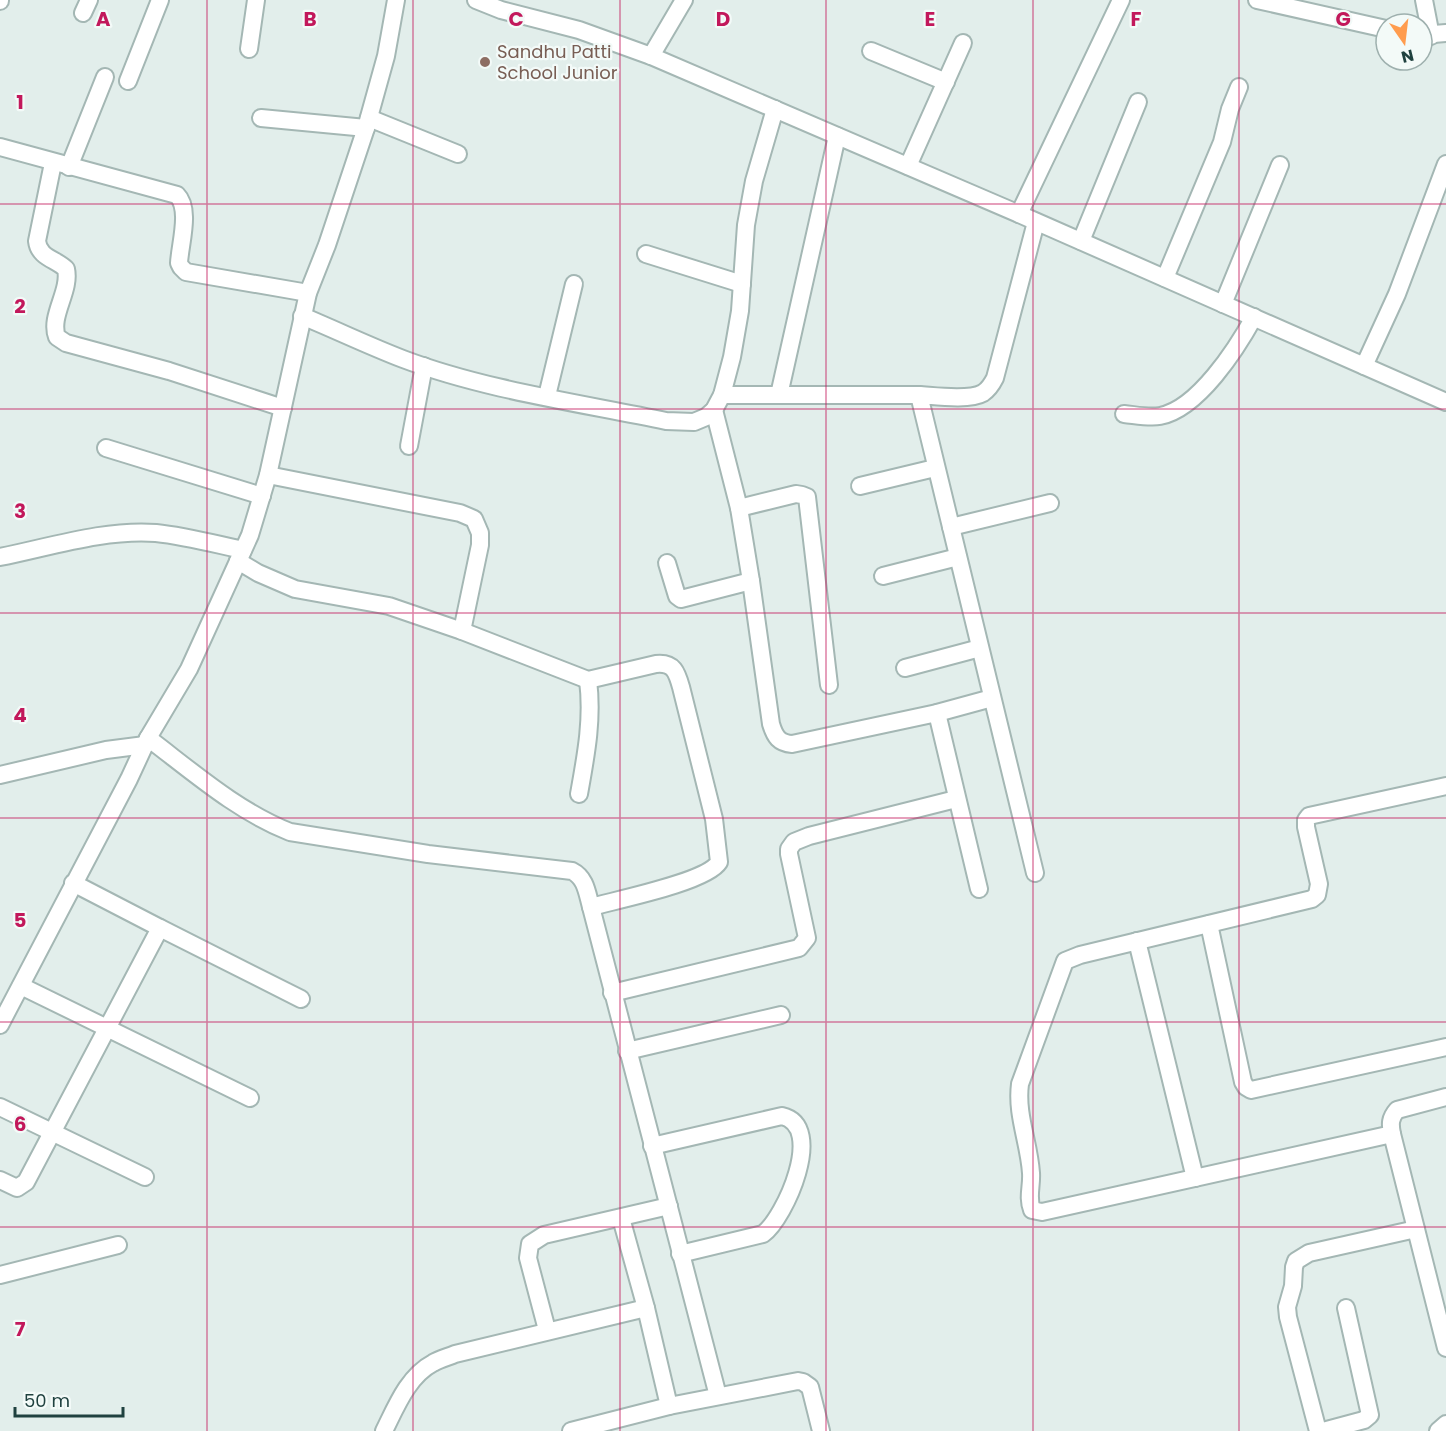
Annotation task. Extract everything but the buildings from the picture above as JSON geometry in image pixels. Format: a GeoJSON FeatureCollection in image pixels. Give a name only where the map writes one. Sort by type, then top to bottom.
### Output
{"type":"FeatureCollection","features":[{"type":"Feature","properties":{"kind":"street"},"geometry":{"type":"LineString","coordinates":[[128,81],[160,0]]}},
{"type":"Feature","properties":{"kind":"street"},"geometry":{"type":"LineString","coordinates":[[249,49],[256,0]]}},
{"type":"Feature","properties":{"kind":"street"},"geometry":{"type":"LineString","coordinates":[[0,1025],[4,1006],[21,986],[147,741],[189,669],[250,535],[268,475],[308,293],[327,245],[368,123],[386,56],[396,0]]}},
{"type":"Feature","properties":{"kind":"street"},"geometry":{"type":"LineString","coordinates":[[476,0],[501,10],[579,30],[651,56],[1019,214],[1446,402]]}},
{"type":"Feature","properties":{"kind":"street"},"geometry":{"type":"LineString","coordinates":[[651,56],[684,0]]}},
{"type":"Feature","properties":{"kind":"street"},"geometry":{"type":"LineString","coordinates":[[1019,214],[1121,0]]}},
{"type":"Feature","properties":{"kind":"street"},"geometry":{"type":"LineString","coordinates":[[1257,0],[1374,26]]}},
{"type":"Feature","properties":{"kind":"street"},"geometry":{"type":"LineString","coordinates":[[908,166],[963,43]]}},
{"type":"Feature","properties":{"kind":"street"},"geometry":{"type":"LineString","coordinates":[[871,51],[945,82]]}},
{"type":"Feature","properties":{"kind":"street"},"geometry":{"type":"LineString","coordinates":[[105,77],[61,165],[37,241],[38,248],[44,255],[66,269],[67,280],[55,329],[57,337],[66,343],[170,371],[283,408]]}},
{"type":"Feature","properties":{"kind":"street"},"geometry":{"type":"LineString","coordinates":[[1165,278],[1222,142],[1230,109],[1239,87]]}},
{"type":"Feature","properties":{"kind":"street"},"geometry":{"type":"LineString","coordinates":[[1081,241],[1138,102]]}},
{"type":"Feature","properties":{"kind":"street"},"geometry":{"type":"LineString","coordinates":[[302,316],[404,360],[491,385],[682,423],[694,422],[706,417],[714,410],[722,394],[732,357],[740,312],[746,225],[754,181],[775,109]]}},
{"type":"Feature","properties":{"kind":"street"},"geometry":{"type":"LineString","coordinates":[[261,118],[368,123],[458,154]]}},
{"type":"Feature","properties":{"kind":"street"},"geometry":{"type":"LineString","coordinates":[[779,395],[837,136]]}},
{"type":"Feature","properties":{"kind":"street"},"geometry":{"type":"LineString","coordinates":[[0,147],[177,195],[183,204],[184,216],[179,263],[186,272],[308,293]]}},
{"type":"Feature","properties":{"kind":"street"},"geometry":{"type":"LineString","coordinates":[[1364,366],[1397,294],[1446,164]]}},
{"type":"Feature","properties":{"kind":"street"},"geometry":{"type":"LineString","coordinates":[[1222,304],[1280,165]]}},
{"type":"Feature","properties":{"kind":"street"},"geometry":{"type":"LineString","coordinates":[[722,394],[967,396],[984,392],[995,378],[1036,222]]}},
{"type":"Feature","properties":{"kind":"street"},"geometry":{"type":"LineString","coordinates":[[646,254],[742,284]]}},
{"type":"Feature","properties":{"kind":"street"},"geometry":{"type":"LineString","coordinates":[[547,396],[574,284]]}},
{"type":"Feature","properties":{"kind":"street"},"geometry":{"type":"LineString","coordinates":[[1124,414],[1159,416],[1177,409],[1201,390],[1225,364],[1254,317]]}},
{"type":"Feature","properties":{"kind":"street"},"geometry":{"type":"LineString","coordinates":[[409,446],[424,366]]}},
{"type":"Feature","properties":{"kind":"street"},"geometry":{"type":"LineString","coordinates":[[919,395],[1035,873]]}},
{"type":"Feature","properties":{"kind":"street"},"geometry":{"type":"LineString","coordinates":[[714,410],[739,508],[771,724],[777,739],[783,743],[792,744],[937,713],[992,698]]}},
{"type":"Feature","properties":{"kind":"street"},"geometry":{"type":"LineString","coordinates":[[105,448],[262,496]]}},
{"type":"Feature","properties":{"kind":"street"},"geometry":{"type":"LineString","coordinates":[[860,486],[935,468]]}},
{"type":"Feature","properties":{"kind":"street"},"geometry":{"type":"LineString","coordinates":[[268,475],[460,513],[474,519],[480,532],[480,545],[462,631]]}},
{"type":"Feature","properties":{"kind":"street"},"geometry":{"type":"LineString","coordinates":[[739,508],[796,494],[807,497],[830,685]]}},
{"type":"Feature","properties":{"kind":"street"},"geometry":{"type":"LineString","coordinates":[[951,527],[1050,503]]}},
{"type":"Feature","properties":{"kind":"street"},"geometry":{"type":"LineString","coordinates":[[0,557],[76,541],[134,533],[173,536],[241,555],[258,573],[295,589],[389,606],[462,631],[588,680],[663,663],[676,671],[714,819],[719,852],[717,866],[692,879],[591,907]]}},
{"type":"Feature","properties":{"kind":"street"},"geometry":{"type":"LineString","coordinates":[[883,576],[958,557]]}},
{"type":"Feature","properties":{"kind":"street"},"geometry":{"type":"LineString","coordinates":[[667,563],[677,596],[681,599],[751,581]]}},
{"type":"Feature","properties":{"kind":"street"},"geometry":{"type":"LineString","coordinates":[[905,668],[980,648]]}},
{"type":"Feature","properties":{"kind":"street"},"geometry":{"type":"LineString","coordinates":[[579,794],[590,729],[588,680]]}},
{"type":"Feature","properties":{"kind":"street"},"geometry":{"type":"LineString","coordinates":[[937,713],[979,889]]}},
{"type":"Feature","properties":{"kind":"street"},"geometry":{"type":"LineString","coordinates":[[0,776],[147,741],[240,806],[272,825],[290,832],[428,854],[572,871],[579,875],[583,879],[591,907],[718,1395]]}},
{"type":"Feature","properties":{"kind":"street"},"geometry":{"type":"LineString","coordinates":[[1392,1134],[1042,1212],[1032,1210],[1030,1204],[1031,1172],[1020,1114],[1019,1092],[1062,966],[1070,958],[1312,899],[1317,895],[1319,884],[1306,827],[1309,816],[1446,786]]}},
{"type":"Feature","properties":{"kind":"street"},"geometry":{"type":"LineString","coordinates":[[612,993],[799,948],[807,938],[789,854],[789,849],[794,842],[809,836],[956,799]]}},
{"type":"Feature","properties":{"kind":"street"},"geometry":{"type":"LineString","coordinates":[[73,884],[301,999]]}},
{"type":"Feature","properties":{"kind":"street"},"geometry":{"type":"LineString","coordinates":[[1209,924],[1243,1082],[1251,1090],[1446,1047]]}},
{"type":"Feature","properties":{"kind":"street"},"geometry":{"type":"LineString","coordinates":[[0,1180],[16,1188],[26,1182],[160,928]]}},
{"type":"Feature","properties":{"kind":"street"},"geometry":{"type":"LineString","coordinates":[[1137,941],[1195,1178]]}},
{"type":"Feature","properties":{"kind":"street"},"geometry":{"type":"LineString","coordinates":[[21,986],[250,1098]]}},
{"type":"Feature","properties":{"kind":"street"},"geometry":{"type":"LineString","coordinates":[[627,1051],[781,1015]]}},
{"type":"Feature","properties":{"kind":"street"},"geometry":{"type":"LineString","coordinates":[[1446,1097],[1397,1110],[1390,1123],[1446,1348]]}},
{"type":"Feature","properties":{"kind":"street"},"geometry":{"type":"LineString","coordinates":[[0,1107],[145,1176]]}},
{"type":"Feature","properties":{"kind":"street"},"geometry":{"type":"LineString","coordinates":[[652,1146],[782,1116],[796,1123],[799,1132],[802,1152],[797,1177],[771,1228],[763,1234],[680,1254]]}},
{"type":"Feature","properties":{"kind":"street"},"geometry":{"type":"LineString","coordinates":[[548,1330],[528,1258],[530,1244],[544,1236],[669,1206]]}},
{"type":"Feature","properties":{"kind":"street"},"geometry":{"type":"LineString","coordinates":[[621,1218],[646,1308],[669,1406]]}},
{"type":"Feature","properties":{"kind":"street"},"geometry":{"type":"LineString","coordinates":[[1317,1431],[1288,1317],[1287,1307],[1293,1286],[1296,1261],[1309,1253],[1416,1229]]}},
{"type":"Feature","properties":{"kind":"street"},"geometry":{"type":"LineString","coordinates":[[0,1275],[118,1245]]}},
{"type":"Feature","properties":{"kind":"street"},"geometry":{"type":"LineString","coordinates":[[384,1431],[414,1378],[432,1363],[455,1354],[548,1330],[646,1308]]}},
{"type":"Feature","properties":{"kind":"street"},"geometry":{"type":"LineString","coordinates":[[1323,1431],[1365,1420],[1370,1414],[1346,1308]]}},
{"type":"Feature","properties":{"kind":"street"},"geometry":{"type":"LineString","coordinates":[[571,1431],[669,1406],[789,1381],[807,1384],[812,1392],[821,1431]]}},
{"type":"Feature","properties":{"kind":"street"},"geometry":{"type":"LineString","coordinates":[[1438,1431],[1446,1424]]}},
{"type":"Feature","properties":{"kind":"place","name":"Sandhu Patti School Junior"},"geometry":{"type":"Point","coordinates":[485,62]}}]}
